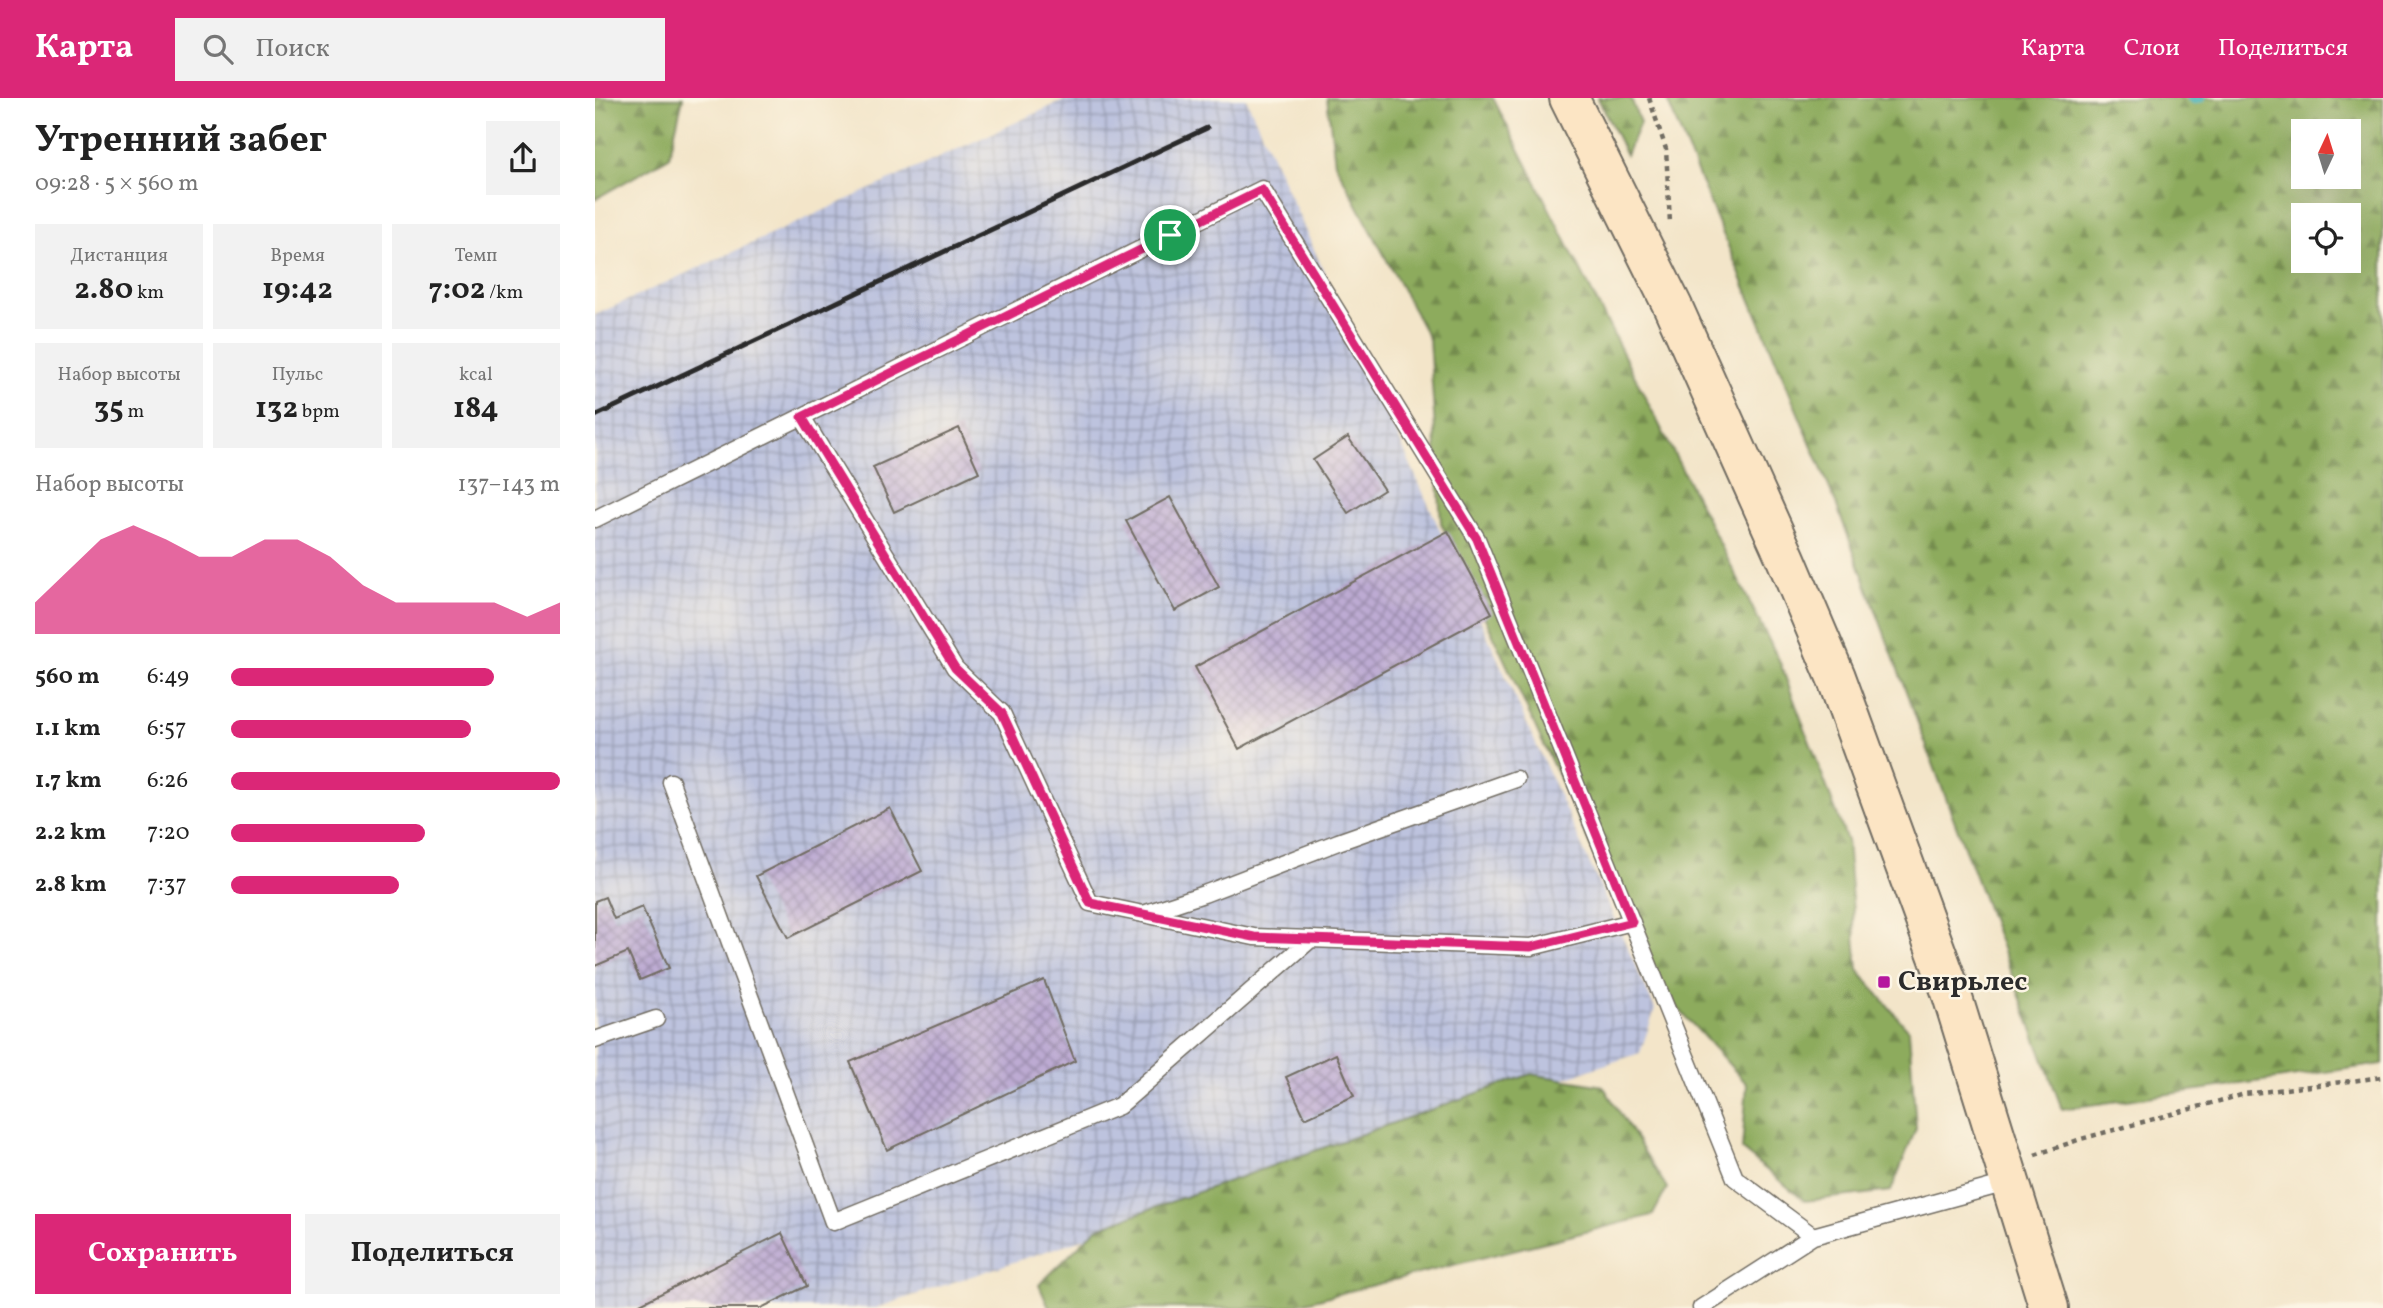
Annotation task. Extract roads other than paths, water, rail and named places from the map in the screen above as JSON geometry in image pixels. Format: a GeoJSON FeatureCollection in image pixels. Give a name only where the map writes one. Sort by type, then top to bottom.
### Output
{"type":"FeatureCollection","features":[{"type":"Feature","properties":{"kind":"street"},"geometry":{"type":"LineString","coordinates":[[1569,98],[1674,307],[1836,677],[1951,992],[2049,1308]]}},
{"type":"Feature","properties":{"kind":"lane"},"geometry":{"type":"LineString","coordinates":[[595,519],[1262,190],[1477,539],[1735,1178],[1813,1236]]}},
{"type":"Feature","properties":{"kind":"lane"},"geometry":{"type":"LineString","coordinates":[[802,417],[955,668],[1002,713],[1090,903],[1254,937],[1531,947],[1632,922]]}},
{"type":"Feature","properties":{"kind":"lane"},"geometry":{"type":"LineString","coordinates":[[1143,914],[1205,894],[1338,842],[1516,779]]}},
{"type":"Feature","properties":{"kind":"lane"},"geometry":{"type":"LineString","coordinates":[[671,782],[833,1222],[1119,1106],[1311,939]]}},
{"type":"Feature","properties":{"kind":"lane"},"geometry":{"type":"LineString","coordinates":[[595,1040],[656,1019]]}},
{"type":"Feature","properties":{"kind":"lane"},"geometry":{"type":"LineString","coordinates":[[1701,1308],[1813,1236],[2007,1174]]}},
{"type":"Feature","properties":{"kind":"waterway"},"geometry":{"type":"LineString","coordinates":[[2191,98],[2201,98]]}},
{"type":"Feature","properties":{"kind":"railway"},"geometry":{"type":"LineString","coordinates":[[595,416],[1207,128]]}},
{"type":"Feature","properties":{"kind":"place","name":"Свирьлес"},"geometry":{"type":"Point","coordinates":[1884,982]}}]}
